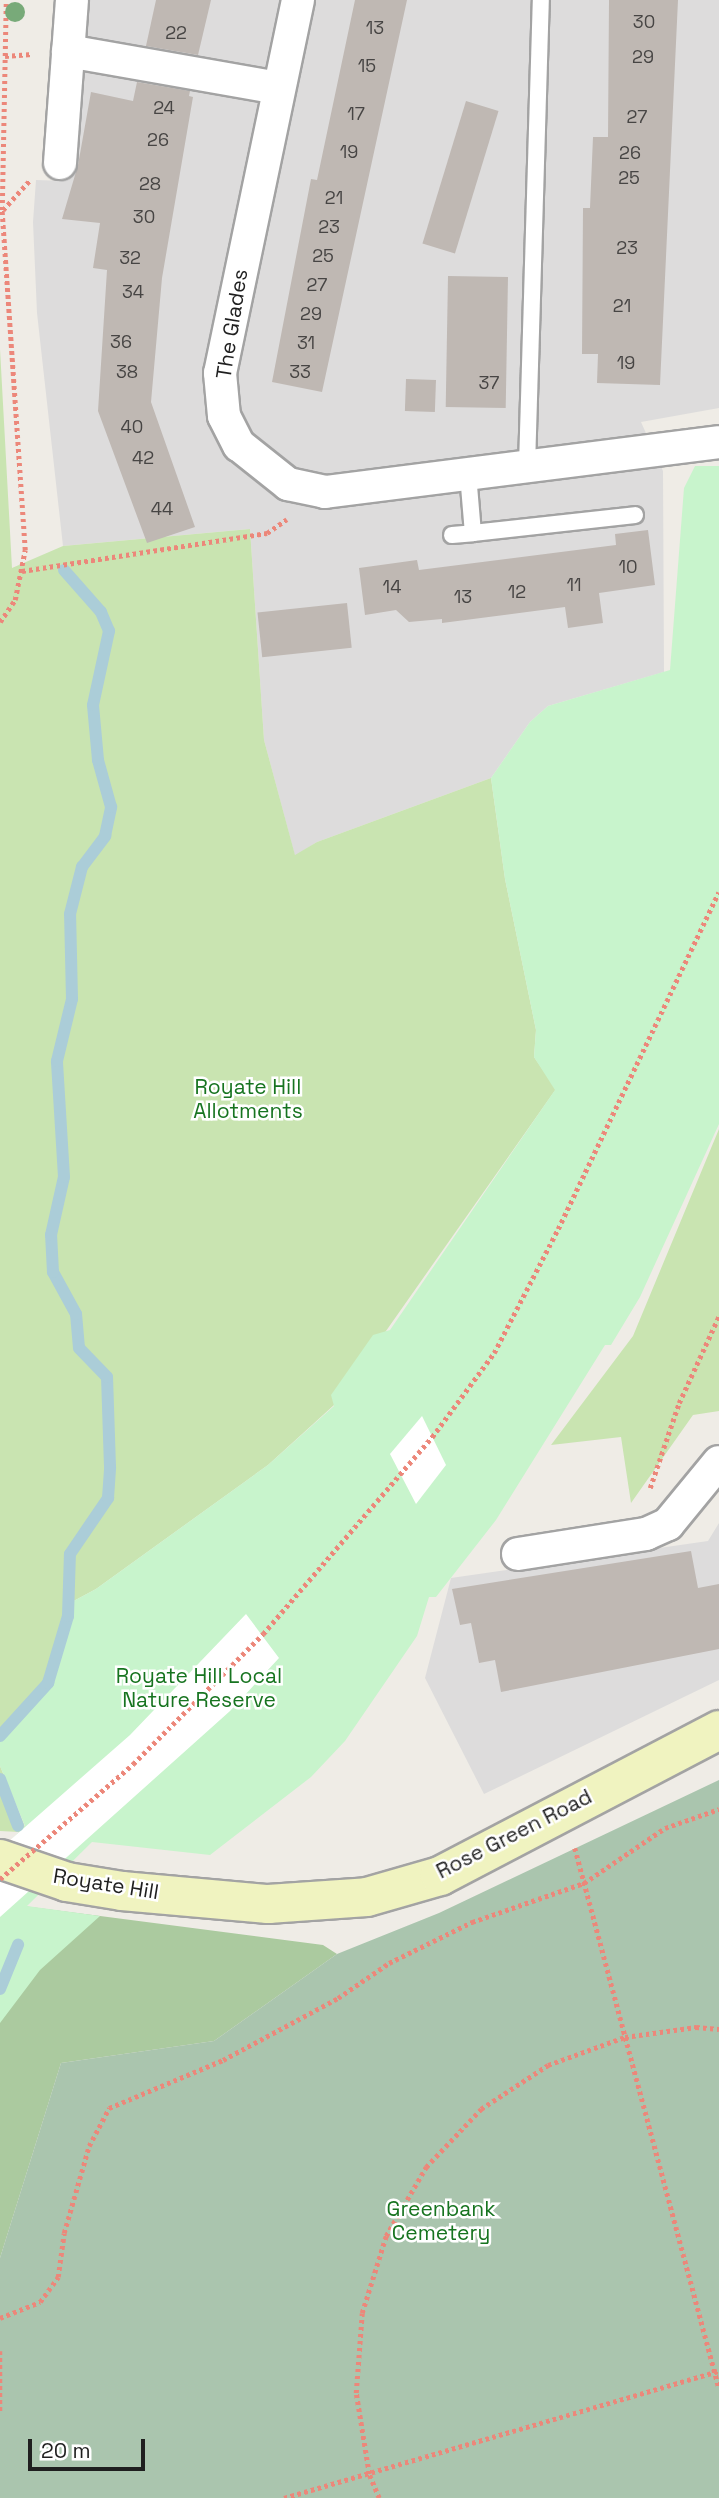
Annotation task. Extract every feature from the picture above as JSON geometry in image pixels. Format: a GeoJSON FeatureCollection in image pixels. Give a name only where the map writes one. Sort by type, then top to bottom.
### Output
{"type":"FeatureCollection","features":[{"type":"Feature","properties":{"kind":"main road","name":"Rose Green Road"},"geometry":{"type":"LineString","coordinates":[[172,1894],[268,1904],[367,1897],[440,1875],[564,1808],[719,1730]]}},
{"type":"Feature","properties":{"kind":"main road","name":"Royate Hill"},"geometry":{"type":"LineString","coordinates":[[0,1859],[67,1882],[172,1894]]}},
{"type":"Feature","properties":{"kind":"street"},"geometry":{"type":"LineString","coordinates":[[60,163],[72,0]]}},
{"type":"Feature","properties":{"kind":"street","name":"The Glades"},"geometry":{"type":"LineString","coordinates":[[298,0],[277,88],[220,373],[224,416],[239,446],[288,484],[325,492],[719,442]]}},
{"type":"Feature","properties":{"kind":"street"},"geometry":{"type":"LineString","coordinates":[[68,51],[277,88]]}},
{"type":"Feature","properties":{"kind":"street"},"geometry":{"type":"LineString","coordinates":[[518,1555],[646,1534],[668,1524],[719,1462]]}},
{"type":"Feature","properties":{"kind":"lane"},"geometry":{"type":"LineString","coordinates":[[527,466],[541,0]]}},
{"type":"Feature","properties":{"kind":"lane"},"geometry":{"type":"LineString","coordinates":[[468,474],[473,533]]}},
{"type":"Feature","properties":{"kind":"lane"},"geometry":{"type":"LineString","coordinates":[[452,535],[635,515]]}},
{"type":"Feature","properties":{"kind":"path"},"geometry":{"type":"LineString","coordinates":[[0,622],[15,600],[25,550],[2,210],[6,0]]}},
{"type":"Feature","properties":{"kind":"path"},"geometry":{"type":"LineString","coordinates":[[22,571],[69,566],[268,533]]}},
{"type":"Feature","properties":{"kind":"path"},"geometry":{"type":"LineString","coordinates":[[0,1879],[133,1764],[263,1634],[432,1437],[494,1353],[719,892]]}},
{"type":"Feature","properties":{"kind":"path"},"geometry":{"type":"LineString","coordinates":[[646,1534],[651,1478],[679,1403],[719,1316]]}},
{"type":"Feature","properties":{"kind":"path"},"geometry":{"type":"LineString","coordinates":[[564,1808],[717,2372],[719,2388]]}},
{"type":"Feature","properties":{"kind":"path"},"geometry":{"type":"LineString","coordinates":[[0,2318],[40,2302],[58,2277],[64,2234],[89,2146],[109,2108],[223,2060],[338,1998],[389,1963],[472,1922],[584,1884],[665,1828],[719,1809]]}},
{"type":"Feature","properties":{"kind":"path"},"geometry":{"type":"LineString","coordinates":[[379,2498],[369,2474],[356,2393],[362,2313],[386,2236],[426,2167],[481,2109],[548,2065],[625,2037],[719,2029]]}},
{"type":"Feature","properties":{"kind":"path"},"geometry":{"type":"LineString","coordinates":[[0,2351],[0,2413]]}},
{"type":"Feature","properties":{"kind":"path"},"geometry":{"type":"LineString","coordinates":[[284,2498],[717,2372]]}},
{"type":"Feature","properties":{"kind":"shaded area"},"geometry":{"type":"Polygon","coordinates":[[[84,0],[719,0],[719,408],[641,422],[663,471],[664,672],[548,706],[530,722],[491,778],[317,842],[295,856],[264,740],[250,529],[63,546],[37,313],[33,222],[36,180],[65,181],[84,0]]]}},
{"type":"Feature","properties":{"kind":"shaded area"},"geometry":{"type":"Polygon","coordinates":[[[719,1523],[719,1680],[484,1794],[425,1678],[451,1578],[708,1541],[719,1523]]]}},
{"type":"Feature","properties":{"kind":"green space","name":"Royate Hill Allotments"},"geometry":{"type":"Polygon","coordinates":[[[0,349],[12,568],[63,546],[250,529],[264,740],[295,855],[317,842],[491,778],[505,879],[536,1030],[534,1057],[556,1089],[334,1405],[268,1465],[96,1589],[68,1604],[62,1655],[45,1692],[0,1735],[0,349]]]}},
{"type":"Feature","properties":{"kind":"green space","name":"Royate Hill Local Nature Reserve"},"geometry":{"type":"Polygon","coordinates":[[[695,466],[719,466],[719,1124],[640,1297],[611,1345],[605,1345],[496,1520],[436,1597],[429,1597],[417,1636],[345,1741],[311,1777],[210,1855],[92,1842],[27,1906],[100,1916],[40,1970],[0,2023],[0,1851],[25,1826],[0,1766],[0,1735],[45,1692],[62,1655],[68,1604],[96,1589],[268,1465],[334,1406],[331,1395],[373,1335],[390,1330],[555,1090],[534,1057],[536,1030],[505,879],[491,778],[530,722],[548,706],[670,670],[684,488],[695,466]]]}},
{"type":"Feature","properties":{"kind":"green space"},"geometry":{"type":"Polygon","coordinates":[[[719,1129],[719,1411],[693,1415],[631,1503],[621,1437],[551,1445],[633,1336],[719,1129]]]}},
{"type":"Feature","properties":{"kind":"green space"},"geometry":{"type":"Polygon","coordinates":[[[0,1766],[25,1827],[19,1832],[0,1831],[0,1766]]]}},
{"type":"Feature","properties":{"kind":"green space","name":"Greenbank Cemetery"},"geometry":{"type":"Polygon","coordinates":[[[719,1780],[719,2498],[0,2498],[0,2258],[61,2063],[214,2041],[337,1954],[439,1913],[719,1780]]]}},
{"type":"Feature","properties":{"kind":"green space"},"geometry":{"type":"Polygon","coordinates":[[[0,1903],[323,1945],[337,1954],[214,2041],[61,2063],[0,2258],[0,1903]]]}},
{"type":"Feature","properties":{"kind":"pier"},"geometry":{"type":"Polygon","coordinates":[[[422,1416],[446,1465],[416,1504],[390,1454],[422,1416]]]}},
{"type":"Feature","properties":{"kind":"pier"},"geometry":{"type":"Polygon","coordinates":[[[246,1614],[279,1658],[230,1711],[0,1917],[0,1849],[130,1735],[246,1614]]]}},
{"type":"Feature","properties":{"kind":"building"},"geometry":{"type":"Polygon","coordinates":[[[156,0],[211,0],[198,55],[146,46],[156,0]]]}},
{"type":"Feature","properties":{"kind":"building"},"geometry":{"type":"Polygon","coordinates":[[[355,0],[407,0],[322,392],[272,382],[311,179],[317,180],[355,0]]]}},
{"type":"Feature","properties":{"kind":"building"},"geometry":{"type":"Polygon","coordinates":[[[609,0],[678,0],[660,385],[597,383],[598,354],[582,354],[583,208],[590,208],[593,137],[608,137],[609,0]]]}},
{"type":"Feature","properties":{"kind":"building"},"geometry":{"type":"Polygon","coordinates":[[[137,82],[190,91],[189,96],[193,97],[162,278],[151,402],[195,527],[147,543],[98,411],[107,270],[93,268],[100,223],[62,219],[78,165],[91,92],[133,101],[137,82]]]}},
{"type":"Feature","properties":{"kind":"building"},"geometry":{"type":"Polygon","coordinates":[[[466,101],[499,111],[455,253],[422,243],[466,101]]]}},
{"type":"Feature","properties":{"kind":"building"},"geometry":{"type":"Polygon","coordinates":[[[448,276],[508,277],[506,408],[446,407],[448,276]]]}},
{"type":"Feature","properties":{"kind":"building"},"geometry":{"type":"Polygon","coordinates":[[[406,379],[436,380],[435,412],[405,411],[406,379]]]}},
{"type":"Feature","properties":{"kind":"building"},"geometry":{"type":"Polygon","coordinates":[[[648,530],[655,585],[599,593],[603,623],[568,628],[565,607],[442,623],[442,619],[409,622],[396,610],[365,615],[359,568],[417,560],[419,570],[616,545],[615,534],[648,530]]]}},
{"type":"Feature","properties":{"kind":"building"},"geometry":{"type":"Polygon","coordinates":[[[347,603],[352,648],[262,657],[257,612],[347,603]]]}},
{"type":"Feature","properties":{"kind":"building"},"geometry":{"type":"Polygon","coordinates":[[[691,1551],[698,1588],[719,1584],[719,1649],[501,1692],[495,1660],[479,1663],[471,1623],[460,1625],[452,1589],[691,1551]]]}},
{"type":"Feature","properties":{"kind":"waterway"},"geometry":{"type":"LineString","coordinates":[[0,1736],[48,1683],[68,1616],[70,1554],[108,1498],[110,1467],[107,1377],[79,1348],[76,1314],[53,1272],[51,1235],[64,1177],[57,1061],[72,999],[70,914],[82,867],[105,836],[111,807],[98,760],[93,705],[109,631],[101,612],[64,570]]}},
{"type":"Feature","properties":{"kind":"waterway"},"geometry":{"type":"LineString","coordinates":[[0,1779],[18,1826]]}},
{"type":"Feature","properties":{"kind":"waterway"},"geometry":{"type":"LineString","coordinates":[[0,1989],[18,1945]]}}]}
